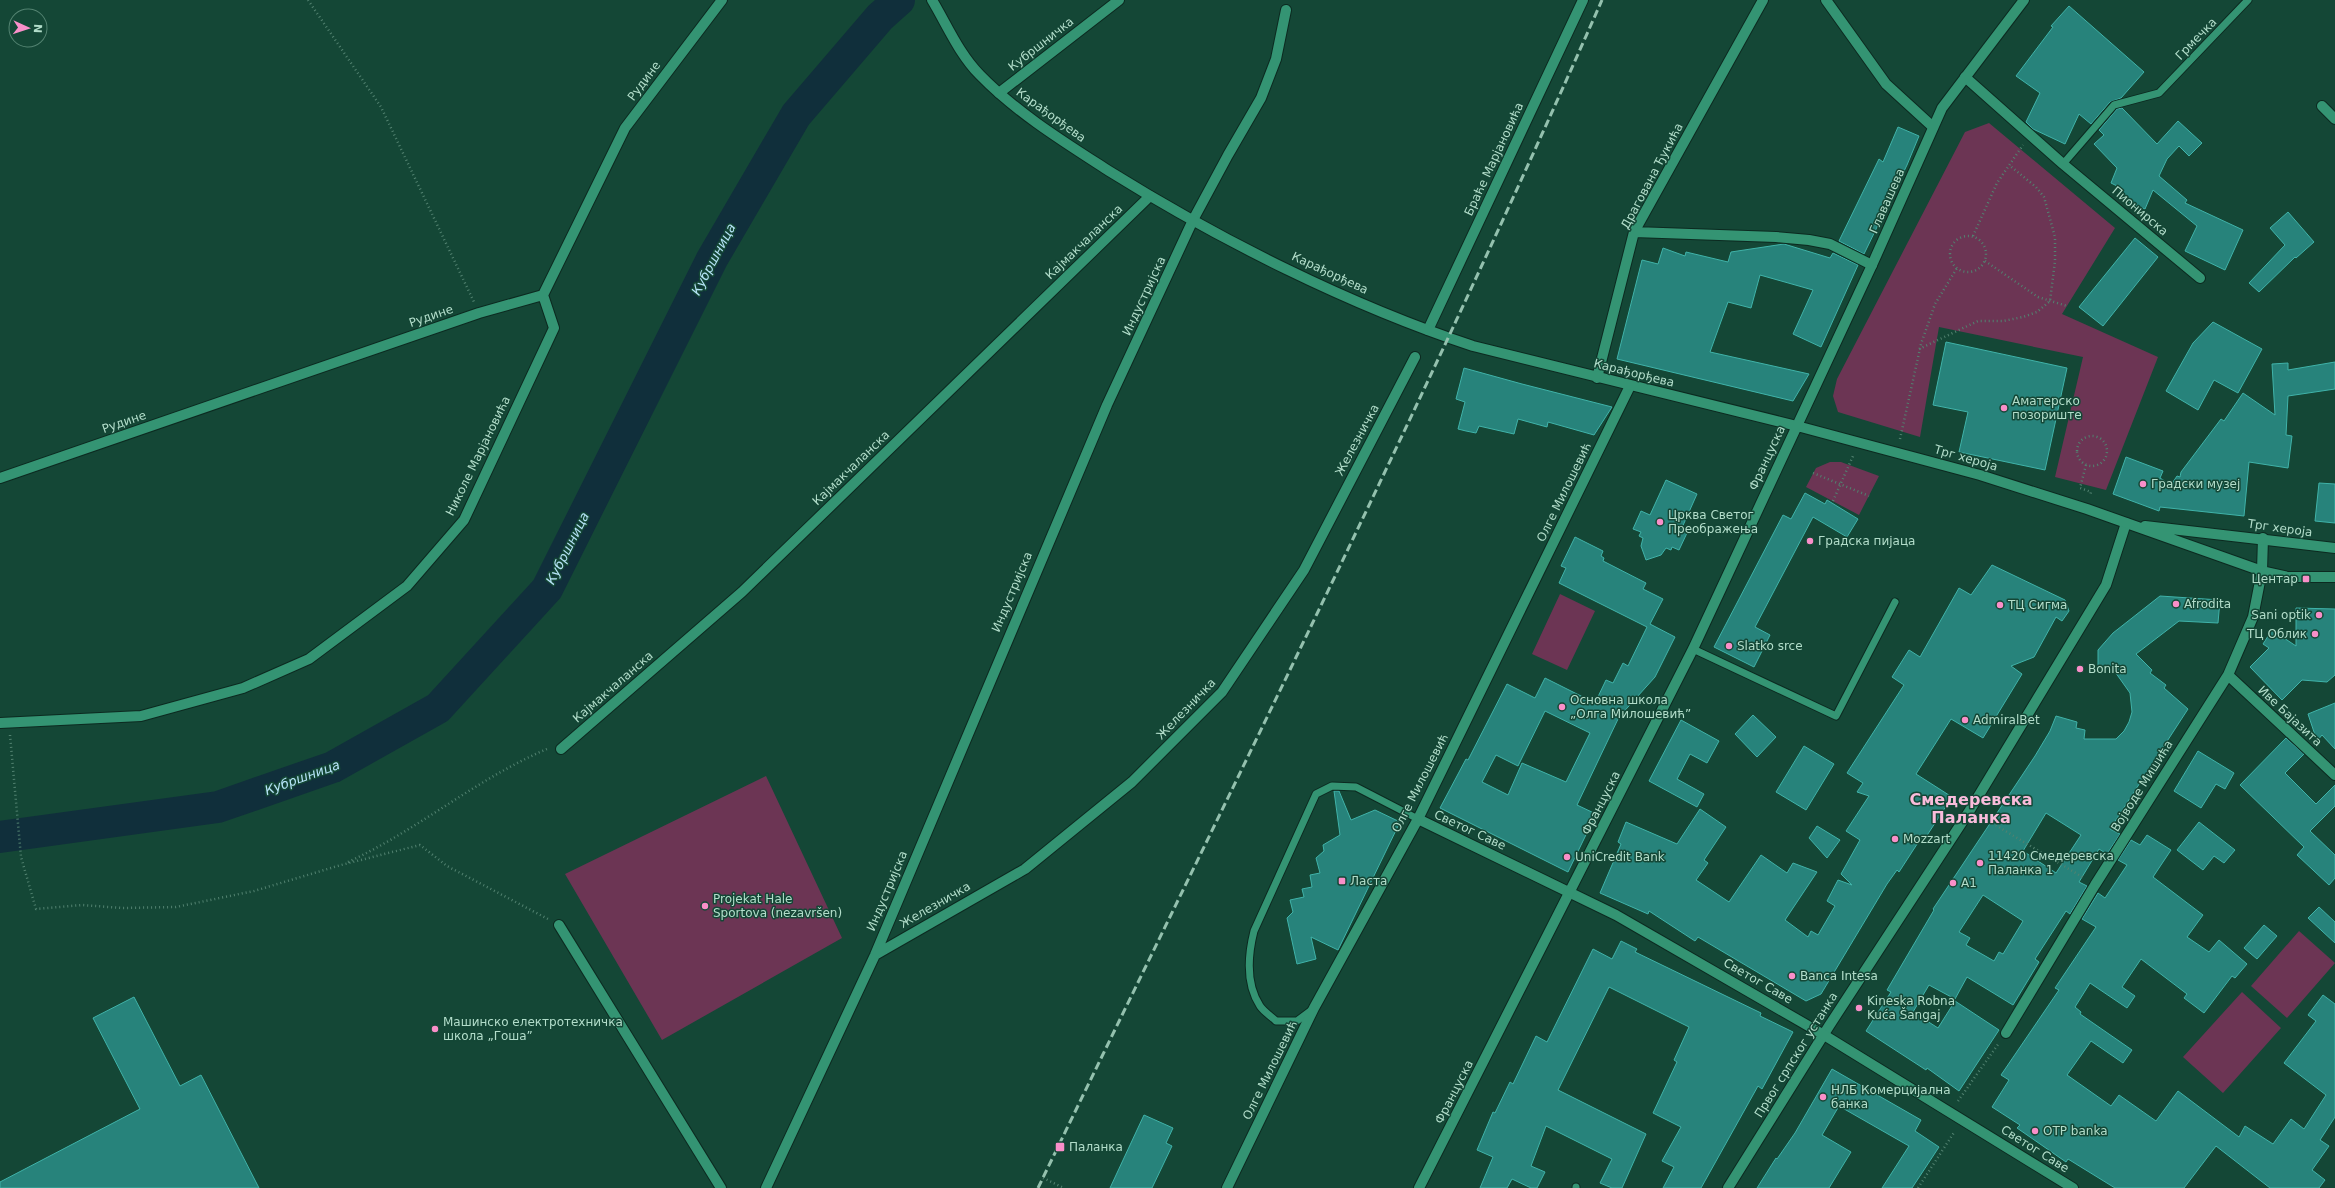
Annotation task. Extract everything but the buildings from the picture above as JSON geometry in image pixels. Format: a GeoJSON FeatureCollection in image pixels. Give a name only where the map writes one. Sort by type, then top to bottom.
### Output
{"type":"FeatureCollection","features":[{"type":"Feature","properties":{"kind":"street","name":"Рудине"},"geometry":{"type":"LineString","coordinates":[[0,478],[479,313],[543,295],[625,128],[722,0]]}},
{"type":"Feature","properties":{"kind":"street","name":"Карађорђева"},"geometry":{"type":"LineString","coordinates":[[932,0],[958,45],[978,74],[999,93],[1080,153],[1150,196],[1266,258],[1345,295],[1428,330],[1473,346],[1597,378],[1797,426]]}},
{"type":"Feature","properties":{"kind":"street","name":"Кубршничка"},"geometry":{"type":"LineString","coordinates":[[999,93],[1119,0]]}},
{"type":"Feature","properties":{"kind":"street","name":"Браће Марјановића"},"geometry":{"type":"LineString","coordinates":[[1428,330],[1583,0]]}},
{"type":"Feature","properties":{"kind":"street","name":"Драгована Ђукића"},"geometry":{"type":"LineString","coordinates":[[1597,378],[1634,232],[1763,0]]}},
{"type":"Feature","properties":{"kind":"street"},"geometry":{"type":"LineString","coordinates":[[1826,0],[1886,84],[1933,127]]}},
{"type":"Feature","properties":{"kind":"street","name":"Главашева"},"geometry":{"type":"LineString","coordinates":[[1797,426],[1872,265],[1942,108],[2024,0]]}},
{"type":"Feature","properties":{"kind":"street","name":"Индустријска"},"geometry":{"type":"LineString","coordinates":[[766,1188],[874,955],[1104,412],[1193,220],[1228,154],[1261,98],[1276,59],[1286,10]]}},
{"type":"Feature","properties":{"kind":"street","name":"Пионирска"},"geometry":{"type":"LineString","coordinates":[[1965,77],[2063,164],[2200,278]]}},
{"type":"Feature","properties":{"kind":"street"},"geometry":{"type":"LineString","coordinates":[[2322,106],[2335,119]]}},
{"type":"Feature","properties":{"kind":"street","name":"Кајмакчаланска"},"geometry":{"type":"LineString","coordinates":[[561,749],[742,592],[1150,196]]}},
{"type":"Feature","properties":{"kind":"street"},"geometry":{"type":"LineString","coordinates":[[1634,232],[1776,237],[1809,240],[1830,244],[1872,265]]}},
{"type":"Feature","properties":{"kind":"street","name":"Николе Марјановића"},"geometry":{"type":"LineString","coordinates":[[4,723],[141,716],[243,688],[309,659],[407,586],[464,520],[554,328],[543,295]]}},
{"type":"Feature","properties":{"kind":"street","name":"Железничка"},"geometry":{"type":"LineString","coordinates":[[874,955],[1025,869],[1132,782],[1222,692],[1304,570],[1415,357]]}},
{"type":"Feature","properties":{"kind":"street","name":"Олге Милошевић"},"geometry":{"type":"LineString","coordinates":[[1227,1188],[1314,1008],[1418,819],[1630,386]]}},
{"type":"Feature","properties":{"kind":"street","name":"Трг хероја"},"geometry":{"type":"LineString","coordinates":[[1797,426],[1897,453],[2087,509],[2262,572],[2288,577],[2335,577]]}},
{"type":"Feature","properties":{"kind":"street","name":"Француска"},"geometry":{"type":"LineString","coordinates":[[1419,1188],[1693,649],[1797,426]]}},
{"type":"Feature","properties":{"kind":"street","name":"Трг хероја"},"geometry":{"type":"LineString","coordinates":[[2126,523],[2263,538],[2335,548]]}},
{"type":"Feature","properties":{"kind":"street","name":"Првог српског устанка"},"geometry":{"type":"LineString","coordinates":[[1728,1188],[1824,1035],[1970,810],[2106,585],[2126,523]]}},
{"type":"Feature","properties":{"kind":"street","name":"Војводе Мишића"},"geometry":{"type":"LineString","coordinates":[[2006,1033],[2095,885],[2228,675],[2253,617],[2262,572],[2263,538]]}},
{"type":"Feature","properties":{"kind":"street","name":"Иве Бајазита"},"geometry":{"type":"LineString","coordinates":[[2228,675],[2335,775]]}},
{"type":"Feature","properties":{"kind":"street","name":"Светог Саве"},"geometry":{"type":"LineString","coordinates":[[1418,819],[1616,915],[1824,1035],[1962,1118],[2073,1188]]}},
{"type":"Feature","properties":{"kind":"street"},"geometry":{"type":"LineString","coordinates":[[559,925],[721,1188]]}},
{"type":"Feature","properties":{"kind":"lane","name":"Грмечка"},"geometry":{"type":"LineString","coordinates":[[2063,164],[2114,105],[2159,93],[2245,1]]}},
{"type":"Feature","properties":{"kind":"lane"},"geometry":{"type":"LineString","coordinates":[[1693,649],[1836,716],[1895,602]]}},
{"type":"Feature","properties":{"kind":"lane"},"geometry":{"type":"LineString","coordinates":[[1314,1008],[1297,1021],[1276,1021],[1260,1006],[1250,981],[1248,954],[1254,931],[1316,794],[1332,786],[1356,787],[1418,819]]}},
{"type":"Feature","properties":{"kind":"path"},"geometry":{"type":"LineString","coordinates":[[308,0],[381,107],[479,313]]}},
{"type":"Feature","properties":{"kind":"path"},"geometry":{"type":"LineString","coordinates":[[1973,236],[1997,183],[2029,134]]}},
{"type":"Feature","properties":{"kind":"path"},"geometry":{"type":"LineString","coordinates":[[1919,349],[1978,321],[2003,321],[2023,317],[2037,312],[2050,301],[2055,261],[2055,237],[2044,197],[2036,186],[2009,165]]}},
{"type":"Feature","properties":{"kind":"path"},"geometry":{"type":"LineString","coordinates":[[1973,236],[1982,242],[1985,247],[1985,261],[1980,269],[1968,273],[1956,268],[1950,258],[1952,246],[1961,237],[1973,236]]}},
{"type":"Feature","properties":{"kind":"path"},"geometry":{"type":"LineString","coordinates":[[1985,261],[2038,297],[2067,306]]}},
{"type":"Feature","properties":{"kind":"path"},"geometry":{"type":"LineString","coordinates":[[1897,453],[1919,349],[1936,304],[1956,268]]}},
{"type":"Feature","properties":{"kind":"path"},"geometry":{"type":"LineString","coordinates":[[2088,436],[2099,438],[2105,445],[2106,455],[2100,463],[2086,465],[2079,459],[2078,445],[2088,436]]}},
{"type":"Feature","properties":{"kind":"path"},"geometry":{"type":"LineString","coordinates":[[1833,501],[1853,456]]}},
{"type":"Feature","properties":{"kind":"path"},"geometry":{"type":"LineString","coordinates":[[2086,465],[2080,488],[2091,492],[2087,509]]}},
{"type":"Feature","properties":{"kind":"path"},"geometry":{"type":"LineString","coordinates":[[1813,473],[1869,496]]}},
{"type":"Feature","properties":{"kind":"path"},"geometry":{"type":"LineString","coordinates":[[4,723],[21,857],[36,909],[82,905],[122,908],[176,906],[254,891],[341,865],[420,844],[447,866],[559,925]]}},
{"type":"Feature","properties":{"kind":"path"},"geometry":{"type":"LineString","coordinates":[[341,865],[371,851],[516,762],[551,747],[561,749]]}},
{"type":"Feature","properties":{"kind":"path"},"geometry":{"type":"LineString","coordinates":[[1970,810],[2095,885]]}},
{"type":"Feature","properties":{"kind":"path"},"geometry":{"type":"LineString","coordinates":[[1950,1112],[2006,1033]]}},
{"type":"Feature","properties":{"kind":"path"},"geometry":{"type":"LineString","coordinates":[[1918,1188],[1962,1118]]}},
{"type":"Feature","properties":{"kind":"path"},"geometry":{"type":"LineString","coordinates":[[1043,1178],[1064,1188]]}},
{"type":"Feature","properties":{"kind":"shaded area"},"geometry":{"type":"Polygon","coordinates":[[[1989,123],[2115,228],[2062,314],[2158,357],[2106,490],[2055,477],[2083,357],[1939,327],[1920,437],[1838,412],[1833,396],[1837,379],[1965,132],[1989,123]]]}},
{"type":"Feature","properties":{"kind":"shaded area"},"geometry":{"type":"Polygon","coordinates":[[[1830,462],[1841,462],[1879,476],[1859,515],[1806,487],[1816,468],[1830,462]]]}},
{"type":"Feature","properties":{"kind":"shaded area"},"geometry":{"type":"Polygon","coordinates":[[[1560,594],[1595,611],[1567,670],[1532,654],[1560,594]]]}},
{"type":"Feature","properties":{"kind":"shaded area","name":"Projekat Hale Sportova (nezavršen)"},"geometry":{"type":"Polygon","coordinates":[[[766,776],[842,938],[662,1040],[565,874],[766,776]]]}},
{"type":"Feature","properties":{"kind":"shaded area"},"geometry":{"type":"Polygon","coordinates":[[[2299,931],[2335,963],[2287,1018],[2251,986],[2299,931]]]}},
{"type":"Feature","properties":{"kind":"shaded area"},"geometry":{"type":"Polygon","coordinates":[[[2242,992],[2281,1028],[2223,1093],[2183,1057],[2242,992]]]}},
{"type":"Feature","properties":{"kind":"waterway","name":"Кубршница"},"geometry":{"type":"LineString","coordinates":[[0,837],[218,807],[333,767],[438,708],[547,589],[712,259],[796,115],[880,17],[899,0]]}},
{"type":"Feature","properties":{"kind":"railway"},"geometry":{"type":"LineString","coordinates":[[1038,1188],[1254,745],[1396,448],[1535,150],[1602,0]]}},
{"type":"Feature","properties":{"kind":"place","name":"Аматерско позориште"},"geometry":{"type":"Point","coordinates":[2004,408]}},
{"type":"Feature","properties":{"kind":"place","name":"Градски музеј"},"geometry":{"type":"Point","coordinates":[2143,484]}},
{"type":"Feature","properties":{"kind":"place","name":"Црква Светог Преображења"},"geometry":{"type":"Point","coordinates":[1660,522]}},
{"type":"Feature","properties":{"kind":"place","name":"Градска пијаца"},"geometry":{"type":"Point","coordinates":[1810,541]}},
{"type":"Feature","properties":{"kind":"place","name":"Центар"},"geometry":{"type":"Point","coordinates":[2306,579]}},
{"type":"Feature","properties":{"kind":"place","name":"Afrodita"},"geometry":{"type":"Point","coordinates":[2176,604]}},
{"type":"Feature","properties":{"kind":"place","name":"ТЦ Сигма"},"geometry":{"type":"Point","coordinates":[2000,605]}},
{"type":"Feature","properties":{"kind":"place","name":"Sani optik"},"geometry":{"type":"Point","coordinates":[2319,615]}},
{"type":"Feature","properties":{"kind":"place","name":"ТЦ Облик"},"geometry":{"type":"Point","coordinates":[2315,634]}},
{"type":"Feature","properties":{"kind":"place","name":"Slatko srce"},"geometry":{"type":"Point","coordinates":[1729,646]}},
{"type":"Feature","properties":{"kind":"place","name":"Bonita"},"geometry":{"type":"Point","coordinates":[2080,669]}},
{"type":"Feature","properties":{"kind":"place","name":"Основна школа „Олга Милошевић”"},"geometry":{"type":"Point","coordinates":[1562,707]}},
{"type":"Feature","properties":{"kind":"place","name":"AdmiralBet"},"geometry":{"type":"Point","coordinates":[1965,720]}},
{"type":"Feature","properties":{"kind":"place","name":"Mozzart"},"geometry":{"type":"Point","coordinates":[1895,839]}},
{"type":"Feature","properties":{"kind":"place","name":"UniCredit Bank"},"geometry":{"type":"Point","coordinates":[1567,857]}},
{"type":"Feature","properties":{"kind":"place","name":"11420 Смедеревска Паланка 1"},"geometry":{"type":"Point","coordinates":[1980,863]}},
{"type":"Feature","properties":{"kind":"place","name":"Ласта"},"geometry":{"type":"Point","coordinates":[1342,881]}},
{"type":"Feature","properties":{"kind":"place","name":"A1"},"geometry":{"type":"Point","coordinates":[1953,883]}},
{"type":"Feature","properties":{"kind":"place","name":"Projekat Hale Sportova (nezavršen)"},"geometry":{"type":"Point","coordinates":[705,906]}},
{"type":"Feature","properties":{"kind":"place","name":"Banca Intesa"},"geometry":{"type":"Point","coordinates":[1792,976]}},
{"type":"Feature","properties":{"kind":"place","name":"Kineska Robna Kuća Šangaj"},"geometry":{"type":"Point","coordinates":[1859,1008]}},
{"type":"Feature","properties":{"kind":"place","name":"Машинско електротехничка школа „Гоша”"},"geometry":{"type":"Point","coordinates":[435,1029]}},
{"type":"Feature","properties":{"kind":"place","name":"НЛБ Комерцијална банка"},"geometry":{"type":"Point","coordinates":[1823,1097]}},
{"type":"Feature","properties":{"kind":"place","name":"OTP banka"},"geometry":{"type":"Point","coordinates":[2035,1131]}},
{"type":"Feature","properties":{"kind":"place","name":"Паланка"},"geometry":{"type":"Point","coordinates":[1060,1147]}},
{"type":"Feature","properties":{"kind":"district","name":"Смедеревска Паланка"},"geometry":{"type":"Point","coordinates":[1971,808]}}]}
